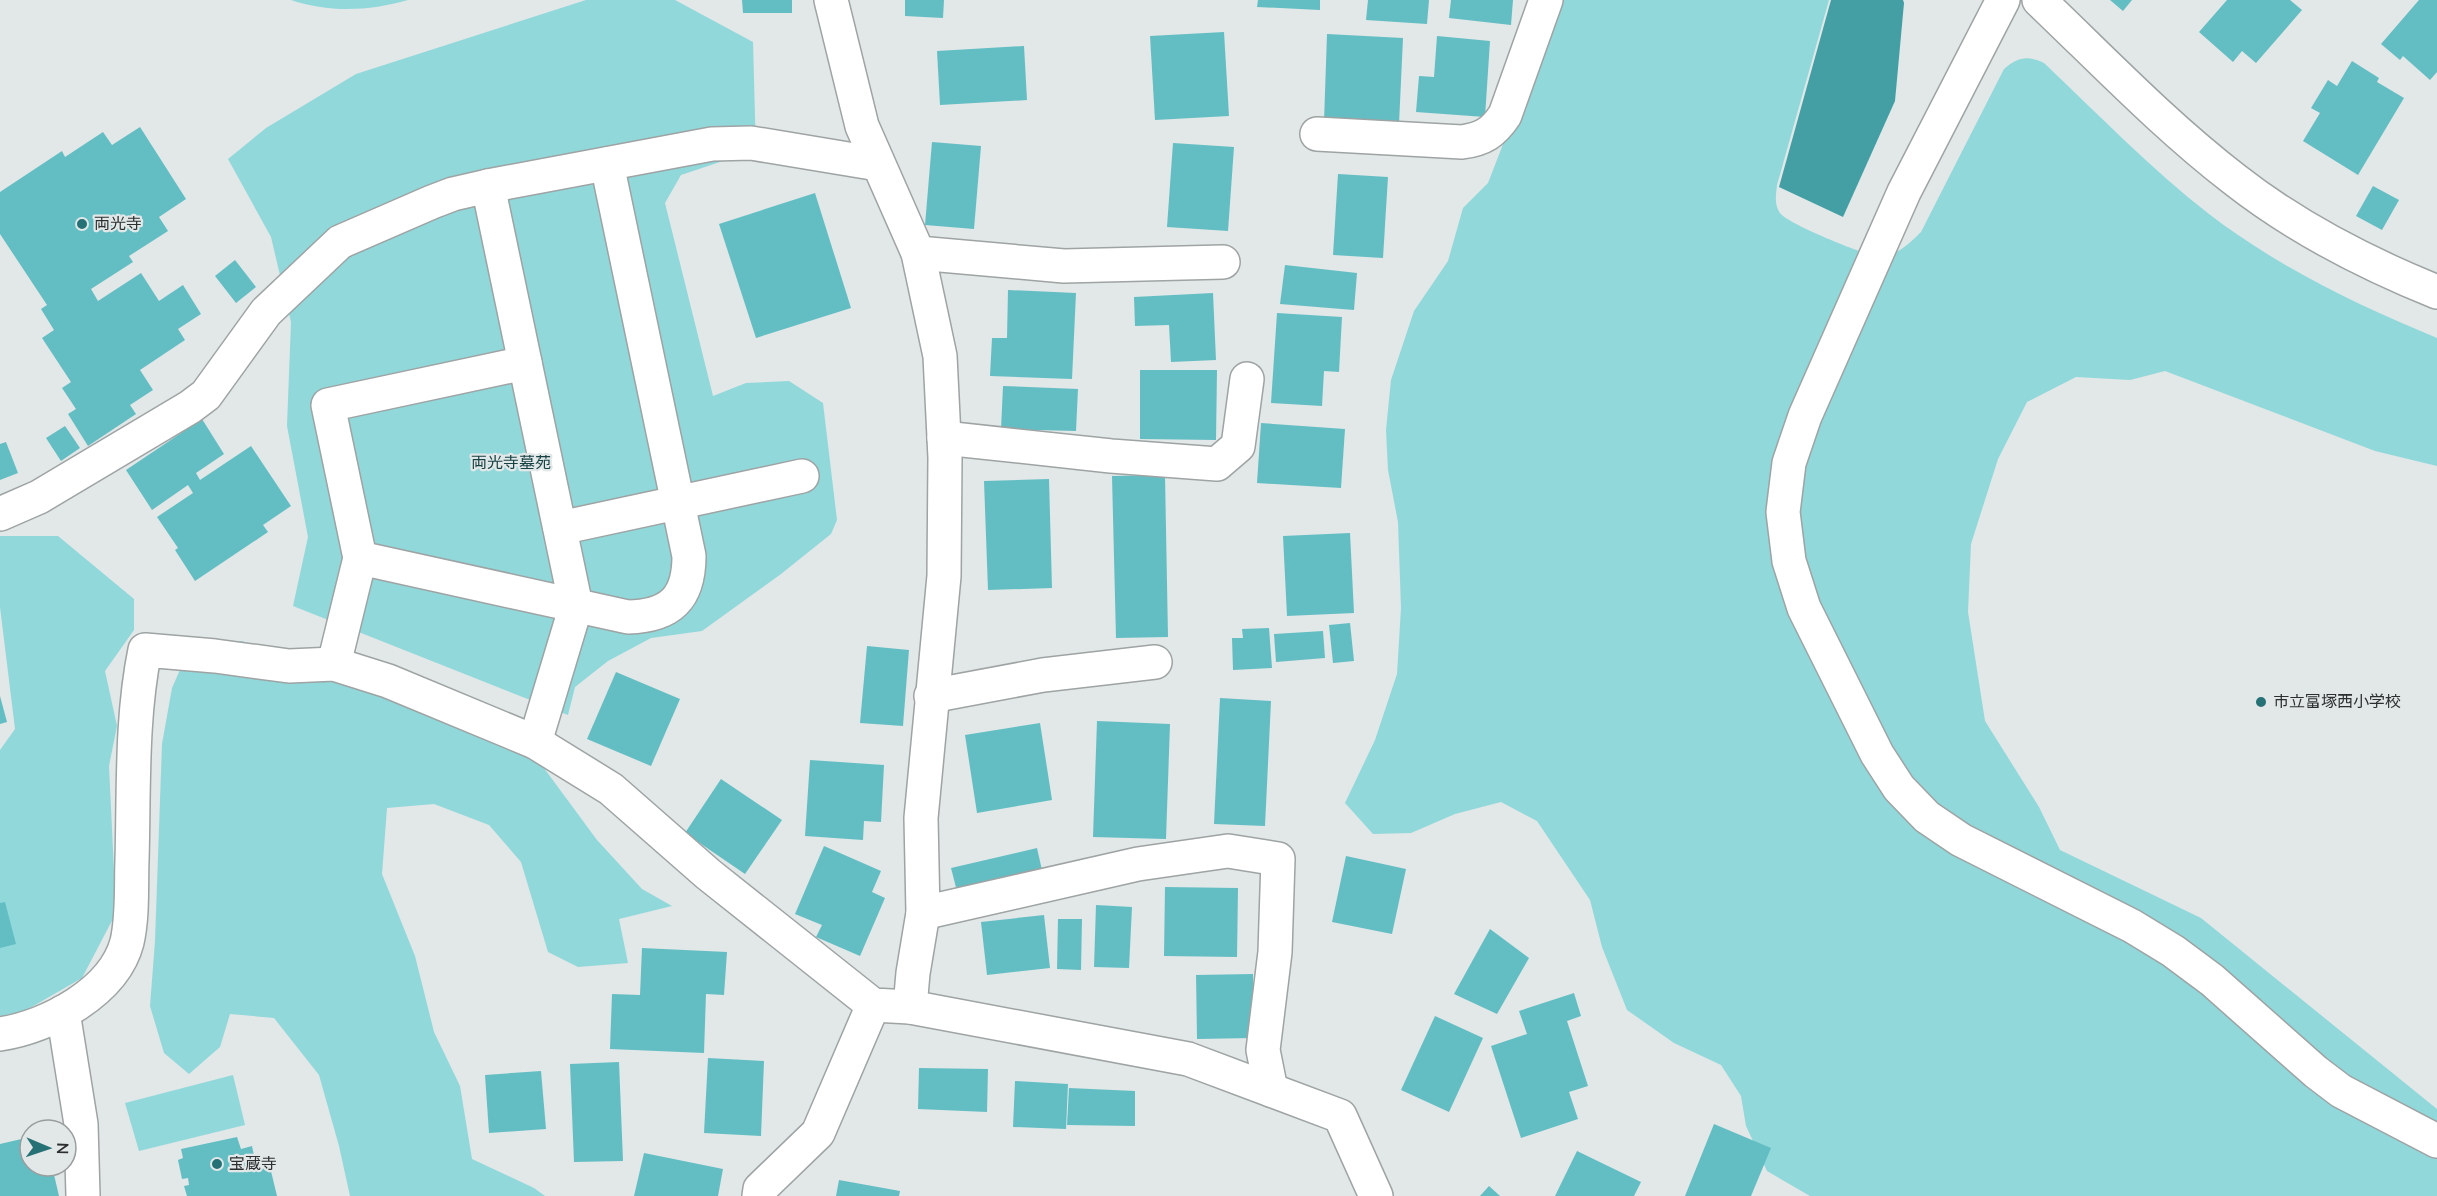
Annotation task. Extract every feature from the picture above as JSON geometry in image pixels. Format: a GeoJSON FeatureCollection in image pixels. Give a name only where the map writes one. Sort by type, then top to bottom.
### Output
{"type":"FeatureCollection","features":[{"type":"Feature","properties":{"kind":"street"},"geometry":{"type":"LineString","coordinates":[[831,0],[862,126],[918,253],[940,356],[944,438],[944,576],[921,818],[923,913],[910,1006]]}},
{"type":"Feature","properties":{"kind":"street"},"geometry":{"type":"LineString","coordinates":[[1317,134],[1462,142],[1480,140],[1495,130],[1505,115],[1546,0]]}},
{"type":"Feature","properties":{"kind":"street"},"geometry":{"type":"LineString","coordinates":[[2003,0],[1904,192],[1805,416],[1789,463],[1783,512],[1789,561],[1804,608],[1877,754],[1899,788],[1927,817],[1961,840],[2132,926],[2173,951],[2212,980],[2316,1072],[2341,1091],[2437,1141]]}},
{"type":"Feature","properties":{"kind":"street"},"geometry":{"type":"LineString","coordinates":[[2039,0],[2186,141],[2236,181],[2288,217],[2342,249],[2437,292]]}},
{"type":"Feature","properties":{"kind":"street"},"geometry":{"type":"LineString","coordinates":[[0,514],[39,497],[206,395],[266,312],[340,242],[432,202],[453,194],[488,186],[732,142],[751,143],[878,164]]}},
{"type":"Feature","properties":{"kind":"street"},"geometry":{"type":"LineString","coordinates":[[360,558],[628,617],[649,617],[667,609],[681,595],[689,576],[689,555],[607,164]]}},
{"type":"Feature","properties":{"kind":"street"},"geometry":{"type":"LineString","coordinates":[[488,186],[576,606],[535,742]]}},
{"type":"Feature","properties":{"kind":"street"},"geometry":{"type":"LineString","coordinates":[[918,253],[1064,266],[1223,262]]}},
{"type":"Feature","properties":{"kind":"street"},"geometry":{"type":"LineString","coordinates":[[334,664],[360,558],[328,405],[525,363]]}},
{"type":"Feature","properties":{"kind":"street"},"geometry":{"type":"LineString","coordinates":[[944,438],[1111,456],[1217,464],[1238,446],[1247,379]]}},
{"type":"Feature","properties":{"kind":"street"},"geometry":{"type":"LineString","coordinates":[[560,528],[802,476]]}},
{"type":"Feature","properties":{"kind":"street"},"geometry":{"type":"LineString","coordinates":[[0,1034],[43,1022],[77,1005],[108,979],[126,943],[130,902],[138,686],[145,650],[289,666],[334,664],[388,681],[535,742],[611,789],[708,874],[873,1005],[910,1006],[1188,1059],[1340,1116],[1376,1196]]}},
{"type":"Feature","properties":{"kind":"street"},"geometry":{"type":"LineString","coordinates":[[931,696],[1043,675],[1155,662]]}},
{"type":"Feature","properties":{"kind":"street"},"geometry":{"type":"LineString","coordinates":[[923,913],[1138,864],[1228,850],[1278,859],[1275,952],[1263,1050],[1271,1090]]}},
{"type":"Feature","properties":{"kind":"street"},"geometry":{"type":"LineString","coordinates":[[759,1196],[760,1189],[818,1133],[873,1005]]}},
{"type":"Feature","properties":{"kind":"street"},"geometry":{"type":"LineString","coordinates":[[63,1012],[81,1124],[83,1196]]}},
{"type":"Feature","properties":{"kind":"green space"},"geometry":{"type":"Polygon","coordinates":[[[291,0],[408,0],[364,8],[335,9],[291,0]]]}},
{"type":"Feature","properties":{"kind":"green space","name":"両光寺墓苑"},"geometry":{"type":"Polygon","coordinates":[[[586,0],[675,0],[753,42],[756,154],[732,158],[681,175],[665,203],[713,396],[746,383],[789,381],[823,403],[837,520],[831,534],[781,574],[702,631],[651,638],[608,661],[575,687],[568,715],[293,606],[308,537],[287,426],[291,322],[271,237],[228,159],[266,128],[356,74],[586,0]]]}},
{"type":"Feature","properties":{"kind":"green space"},"geometry":{"type":"Polygon","coordinates":[[[1559,0],[1829,0],[1777,185],[1776,199],[1778,210],[1785,218],[1842,245],[1869,254],[1884,256],[1902,249],[1921,232],[2004,69],[2018,60],[2028,58],[2044,63],[2166,178],[2235,233],[2290,268],[2377,312],[2437,338],[2437,466],[2375,451],[2165,371],[2130,380],[2076,377],[2027,402],[1998,459],[1971,544],[1968,612],[1985,721],[2039,807],[2060,850],[2201,918],[2437,1109],[2437,1196],[1810,1196],[1767,1171],[1746,1126],[1741,1096],[1721,1065],[1674,1043],[1627,1010],[1602,947],[1590,900],[1537,821],[1501,802],[1455,814],[1411,833],[1373,834],[1345,803],[1375,740],[1397,674],[1401,608],[1398,522],[1388,470],[1386,430],[1391,380],[1414,311],[1448,261],[1463,208],[1488,183],[1559,0]]]}},
{"type":"Feature","properties":{"kind":"green space"},"geometry":{"type":"Polygon","coordinates":[[[0,536],[58,536],[134,599],[134,630],[105,671],[117,726],[109,766],[116,913],[82,978],[16,1016],[0,1017],[0,750],[15,729],[0,607],[0,536]]]}},
{"type":"Feature","properties":{"kind":"green space"},"geometry":{"type":"Polygon","coordinates":[[[242,641],[322,669],[538,760],[597,840],[642,889],[672,906],[619,919],[628,963],[578,967],[548,952],[521,862],[489,825],[434,804],[387,808],[382,874],[415,956],[434,1032],[460,1086],[472,1159],[534,1188],[545,1196],[350,1196],[319,1075],[274,1018],[230,1014],[220,1047],[189,1074],[164,1053],[150,1006],[155,941],[162,744],[172,688],[190,647],[242,641]]]}},
{"type":"Feature","properties":{"kind":"green space"},"geometry":{"type":"Polygon","coordinates":[[[233,1075],[245,1125],[139,1151],[125,1103],[233,1075]]]}},
{"type":"Feature","properties":{"kind":"shaded area"},"geometry":{"type":"Polygon","coordinates":[[[1831,0],[1903,0],[1904,3],[1895,101],[1843,217],[1779,187],[1831,0]]]}},
{"type":"Feature","properties":{"kind":"building"},"geometry":{"type":"Polygon","coordinates":[[[742,0],[792,0],[792,13],[743,13],[742,0]]]}},
{"type":"Feature","properties":{"kind":"building"},"geometry":{"type":"Polygon","coordinates":[[[905,0],[944,0],[943,18],[905,16],[905,0]]]}},
{"type":"Feature","properties":{"kind":"building"},"geometry":{"type":"Polygon","coordinates":[[[1258,0],[1320,0],[1320,10],[1257,7],[1258,0]]]}},
{"type":"Feature","properties":{"kind":"building"},"geometry":{"type":"Polygon","coordinates":[[[1368,0],[1429,0],[1427,24],[1366,20],[1368,0]]]}},
{"type":"Feature","properties":{"kind":"building"},"geometry":{"type":"Polygon","coordinates":[[[1451,0],[1513,0],[1511,25],[1449,18],[1451,0]]]}},
{"type":"Feature","properties":{"kind":"building"},"geometry":{"type":"Polygon","coordinates":[[[2110,0],[2132,0],[2123,11],[2110,0]]]}},
{"type":"Feature","properties":{"kind":"building"},"geometry":{"type":"Polygon","coordinates":[[[2227,0],[2290,0],[2302,10],[2256,63],[2242,51],[2233,62],[2199,32],[2227,0]]]}},
{"type":"Feature","properties":{"kind":"building"},"geometry":{"type":"Polygon","coordinates":[[[2419,0],[2437,0],[2437,72],[2430,80],[2403,56],[2400,60],[2381,44],[2419,0]]]}},
{"type":"Feature","properties":{"kind":"building"},"geometry":{"type":"Polygon","coordinates":[[[1224,32],[1229,116],[1155,120],[1150,36],[1224,32]]]}},
{"type":"Feature","properties":{"kind":"building"},"geometry":{"type":"Polygon","coordinates":[[[1327,34],[1403,38],[1399,124],[1324,122],[1327,34]]]}},
{"type":"Feature","properties":{"kind":"building"},"geometry":{"type":"Polygon","coordinates":[[[1437,36],[1490,41],[1485,117],[1416,112],[1419,76],[1434,77],[1437,36]]]}},
{"type":"Feature","properties":{"kind":"building"},"geometry":{"type":"Polygon","coordinates":[[[1024,46],[1027,100],[940,105],[937,51],[1024,46]]]}},
{"type":"Feature","properties":{"kind":"building"},"geometry":{"type":"Polygon","coordinates":[[[2352,61],[2379,78],[2377,82],[2404,98],[2358,175],[2303,141],[2320,113],[2311,108],[2328,80],[2337,86],[2352,61]]]}},
{"type":"Feature","properties":{"kind":"building"},"geometry":{"type":"Polygon","coordinates":[[[140,127],[186,199],[159,217],[168,231],[129,256],[133,262],[91,289],[98,301],[141,273],[159,301],[183,285],[201,314],[178,329],[185,340],[140,370],[153,390],[130,405],[136,414],[88,446],[68,414],[76,409],[62,388],[71,382],[42,338],[54,330],[41,309],[47,305],[0,234],[0,192],[62,151],[65,157],[103,132],[112,145],[140,127]]]}},
{"type":"Feature","properties":{"kind":"building"},"geometry":{"type":"Polygon","coordinates":[[[932,142],[981,146],[974,229],[925,225],[932,142]]]}},
{"type":"Feature","properties":{"kind":"building"},"geometry":{"type":"Polygon","coordinates":[[[1173,143],[1234,147],[1228,231],[1167,227],[1173,143]]]}},
{"type":"Feature","properties":{"kind":"building"},"geometry":{"type":"Polygon","coordinates":[[[1338,174],[1388,177],[1383,258],[1333,255],[1338,174]]]}},
{"type":"Feature","properties":{"kind":"building"},"geometry":{"type":"Polygon","coordinates":[[[2373,186],[2399,200],[2382,230],[2356,216],[2373,186]]]}},
{"type":"Feature","properties":{"kind":"building"},"geometry":{"type":"Polygon","coordinates":[[[815,193],[851,308],[756,338],[719,224],[815,193]]]}},
{"type":"Feature","properties":{"kind":"building"},"geometry":{"type":"Polygon","coordinates":[[[235,260],[256,287],[236,303],[215,276],[235,260]]]}},
{"type":"Feature","properties":{"kind":"building"},"geometry":{"type":"Polygon","coordinates":[[[1285,265],[1357,273],[1354,310],[1280,304],[1285,265]]]}},
{"type":"Feature","properties":{"kind":"building"},"geometry":{"type":"Polygon","coordinates":[[[1008,290],[1076,293],[1072,379],[990,376],[992,338],[1007,338],[1008,290]]]}},
{"type":"Feature","properties":{"kind":"building"},"geometry":{"type":"Polygon","coordinates":[[[1213,293],[1216,360],[1171,362],[1169,325],[1135,326],[1134,297],[1213,293]]]}},
{"type":"Feature","properties":{"kind":"building"},"geometry":{"type":"Polygon","coordinates":[[[1277,313],[1342,317],[1339,372],[1324,371],[1322,406],[1271,403],[1277,313]]]}},
{"type":"Feature","properties":{"kind":"building"},"geometry":{"type":"Polygon","coordinates":[[[1140,370],[1217,370],[1216,440],[1140,439],[1140,370]]]}},
{"type":"Feature","properties":{"kind":"building"},"geometry":{"type":"Polygon","coordinates":[[[1003,386],[1078,389],[1076,431],[1001,429],[1003,386]]]}},
{"type":"Feature","properties":{"kind":"building"},"geometry":{"type":"Polygon","coordinates":[[[202,419],[224,454],[196,473],[200,480],[251,446],[291,506],[263,525],[268,532],[195,581],[175,550],[178,548],[157,517],[193,493],[188,485],[152,510],[126,470],[202,419]]]}},
{"type":"Feature","properties":{"kind":"building"},"geometry":{"type":"Polygon","coordinates":[[[1261,423],[1345,429],[1341,488],[1257,483],[1261,423]]]}},
{"type":"Feature","properties":{"kind":"building"},"geometry":{"type":"Polygon","coordinates":[[[65,426],[80,448],[61,461],[46,438],[65,426]]]}},
{"type":"Feature","properties":{"kind":"building"},"geometry":{"type":"Polygon","coordinates":[[[6,442],[18,473],[0,480],[0,444],[6,442]]]}},
{"type":"Feature","properties":{"kind":"building"},"geometry":{"type":"Polygon","coordinates":[[[1165,475],[1168,637],[1116,638],[1112,476],[1165,475]]]}},
{"type":"Feature","properties":{"kind":"building"},"geometry":{"type":"Polygon","coordinates":[[[1049,479],[1052,588],[988,590],[984,481],[1049,479]]]}},
{"type":"Feature","properties":{"kind":"building"},"geometry":{"type":"Polygon","coordinates":[[[1350,533],[1354,613],[1287,616],[1283,536],[1350,533]]]}},
{"type":"Feature","properties":{"kind":"building"},"geometry":{"type":"Polygon","coordinates":[[[1350,623],[1354,661],[1333,663],[1329,625],[1350,623]]]}},
{"type":"Feature","properties":{"kind":"building"},"geometry":{"type":"Polygon","coordinates":[[[1269,628],[1272,668],[1233,670],[1232,638],[1243,638],[1242,629],[1269,628]]]}},
{"type":"Feature","properties":{"kind":"building"},"geometry":{"type":"Polygon","coordinates":[[[1323,631],[1325,658],[1276,662],[1274,634],[1323,631]]]}},
{"type":"Feature","properties":{"kind":"building"},"geometry":{"type":"Polygon","coordinates":[[[867,646],[909,650],[903,726],[860,723],[867,646]]]}},
{"type":"Feature","properties":{"kind":"building"},"geometry":{"type":"Polygon","coordinates":[[[616,672],[680,699],[651,766],[587,739],[616,672]]]}},
{"type":"Feature","properties":{"kind":"building"},"geometry":{"type":"Polygon","coordinates":[[[0,696],[7,722],[0,724],[0,696]]]}},
{"type":"Feature","properties":{"kind":"building"},"geometry":{"type":"Polygon","coordinates":[[[1220,698],[1271,701],[1265,826],[1214,824],[1220,698]]]}},
{"type":"Feature","properties":{"kind":"building"},"geometry":{"type":"Polygon","coordinates":[[[1097,721],[1170,724],[1166,839],[1093,837],[1097,721]]]}},
{"type":"Feature","properties":{"kind":"building"},"geometry":{"type":"Polygon","coordinates":[[[1040,723],[1052,800],[977,813],[965,735],[1040,723]]]}},
{"type":"Feature","properties":{"kind":"building"},"geometry":{"type":"Polygon","coordinates":[[[810,760],[884,765],[881,822],[864,821],[863,840],[805,836],[810,760]]]}},
{"type":"Feature","properties":{"kind":"building"},"geometry":{"type":"Polygon","coordinates":[[[721,779],[782,820],[745,874],[685,833],[721,779]]]}},
{"type":"Feature","properties":{"kind":"building"},"geometry":{"type":"Polygon","coordinates":[[[824,846],[881,871],[872,892],[885,898],[860,956],[816,937],[822,925],[795,914],[824,846]]]}},
{"type":"Feature","properties":{"kind":"building"},"geometry":{"type":"Polygon","coordinates":[[[1037,848],[1044,879],[959,899],[951,868],[1037,848]]]}},
{"type":"Feature","properties":{"kind":"building"},"geometry":{"type":"Polygon","coordinates":[[[1346,856],[1406,869],[1392,934],[1332,922],[1346,856]]]}},
{"type":"Feature","properties":{"kind":"building"},"geometry":{"type":"Polygon","coordinates":[[[1165,887],[1238,888],[1237,957],[1164,956],[1165,887]]]}},
{"type":"Feature","properties":{"kind":"building"},"geometry":{"type":"Polygon","coordinates":[[[5,902],[16,944],[0,948],[0,903],[5,902]]]}},
{"type":"Feature","properties":{"kind":"building"},"geometry":{"type":"Polygon","coordinates":[[[1096,905],[1132,907],[1129,968],[1094,967],[1096,905]]]}},
{"type":"Feature","properties":{"kind":"building"},"geometry":{"type":"Polygon","coordinates":[[[1044,915],[1050,968],[987,975],[981,922],[1044,915]]]}},
{"type":"Feature","properties":{"kind":"building"},"geometry":{"type":"Polygon","coordinates":[[[1058,919],[1082,919],[1081,970],[1057,969],[1058,919]]]}},
{"type":"Feature","properties":{"kind":"building"},"geometry":{"type":"Polygon","coordinates":[[[1490,929],[1529,958],[1497,1014],[1454,994],[1490,929]]]}},
{"type":"Feature","properties":{"kind":"building"},"geometry":{"type":"Polygon","coordinates":[[[642,948],[727,952],[724,995],[706,994],[704,1053],[610,1049],[612,994],[640,995],[642,948]]]}},
{"type":"Feature","properties":{"kind":"building"},"geometry":{"type":"Polygon","coordinates":[[[1253,974],[1253,1038],[1197,1039],[1196,975],[1253,974]]]}},
{"type":"Feature","properties":{"kind":"building"},"geometry":{"type":"Polygon","coordinates":[[[1574,993],[1581,1016],[1567,1021],[1588,1086],[1569,1092],[1578,1119],[1521,1138],[1491,1046],[1527,1034],[1519,1011],[1574,993]]]}},
{"type":"Feature","properties":{"kind":"building"},"geometry":{"type":"Polygon","coordinates":[[[1435,1016],[1483,1038],[1449,1112],[1401,1090],[1435,1016]]]}},
{"type":"Feature","properties":{"kind":"building"},"geometry":{"type":"Polygon","coordinates":[[[708,1058],[764,1061],[761,1136],[704,1133],[708,1058]]]}},
{"type":"Feature","properties":{"kind":"building"},"geometry":{"type":"Polygon","coordinates":[[[619,1062],[623,1161],[574,1162],[570,1064],[619,1062]]]}},
{"type":"Feature","properties":{"kind":"building"},"geometry":{"type":"Polygon","coordinates":[[[919,1068],[988,1069],[987,1112],[918,1109],[919,1068]]]}},
{"type":"Feature","properties":{"kind":"building"},"geometry":{"type":"Polygon","coordinates":[[[541,1071],[546,1129],[489,1133],[485,1075],[541,1071]]]}},
{"type":"Feature","properties":{"kind":"building"},"geometry":{"type":"Polygon","coordinates":[[[1015,1081],[1068,1084],[1066,1129],[1013,1127],[1015,1081]]]}},
{"type":"Feature","properties":{"kind":"building"},"geometry":{"type":"Polygon","coordinates":[[[1069,1088],[1135,1091],[1135,1126],[1067,1125],[1069,1088]]]}},
{"type":"Feature","properties":{"kind":"building"},"geometry":{"type":"Polygon","coordinates":[[[1714,1124],[1771,1148],[1751,1196],[1685,1196],[1714,1124]]]}},
{"type":"Feature","properties":{"kind":"building","name":"宝蔵寺"},"geometry":{"type":"Polygon","coordinates":[[[237,1137],[241,1149],[252,1146],[257,1170],[270,1167],[277,1196],[187,1196],[184,1186],[189,1185],[188,1178],[182,1179],[178,1160],[183,1158],[181,1149],[237,1137]]]}},
{"type":"Feature","properties":{"kind":"building"},"geometry":{"type":"Polygon","coordinates":[[[18,1140],[18,1178],[55,1178],[59,1196],[0,1196],[0,1144],[18,1140]]]}},
{"type":"Feature","properties":{"kind":"building"},"geometry":{"type":"Polygon","coordinates":[[[1577,1151],[1641,1182],[1634,1196],[1555,1196],[1577,1151]]]}},
{"type":"Feature","properties":{"kind":"building"},"geometry":{"type":"Polygon","coordinates":[[[644,1153],[723,1169],[718,1196],[634,1196],[644,1153]]]}},
{"type":"Feature","properties":{"kind":"building"},"geometry":{"type":"Polygon","coordinates":[[[839,1180],[900,1191],[899,1196],[836,1196],[839,1180]]]}},
{"type":"Feature","properties":{"kind":"building"},"geometry":{"type":"Polygon","coordinates":[[[1489,1186],[1500,1196],[1480,1196],[1489,1186]]]}},
{"type":"Feature","properties":{"kind":"place","name":"両光寺"},"geometry":{"type":"Point","coordinates":[82,224]}},
{"type":"Feature","properties":{"kind":"place","name":"市立富塚西小学校"},"geometry":{"type":"Point","coordinates":[2261,702]}},
{"type":"Feature","properties":{"kind":"place","name":"宝蔵寺"},"geometry":{"type":"Point","coordinates":[217,1164]}}]}
